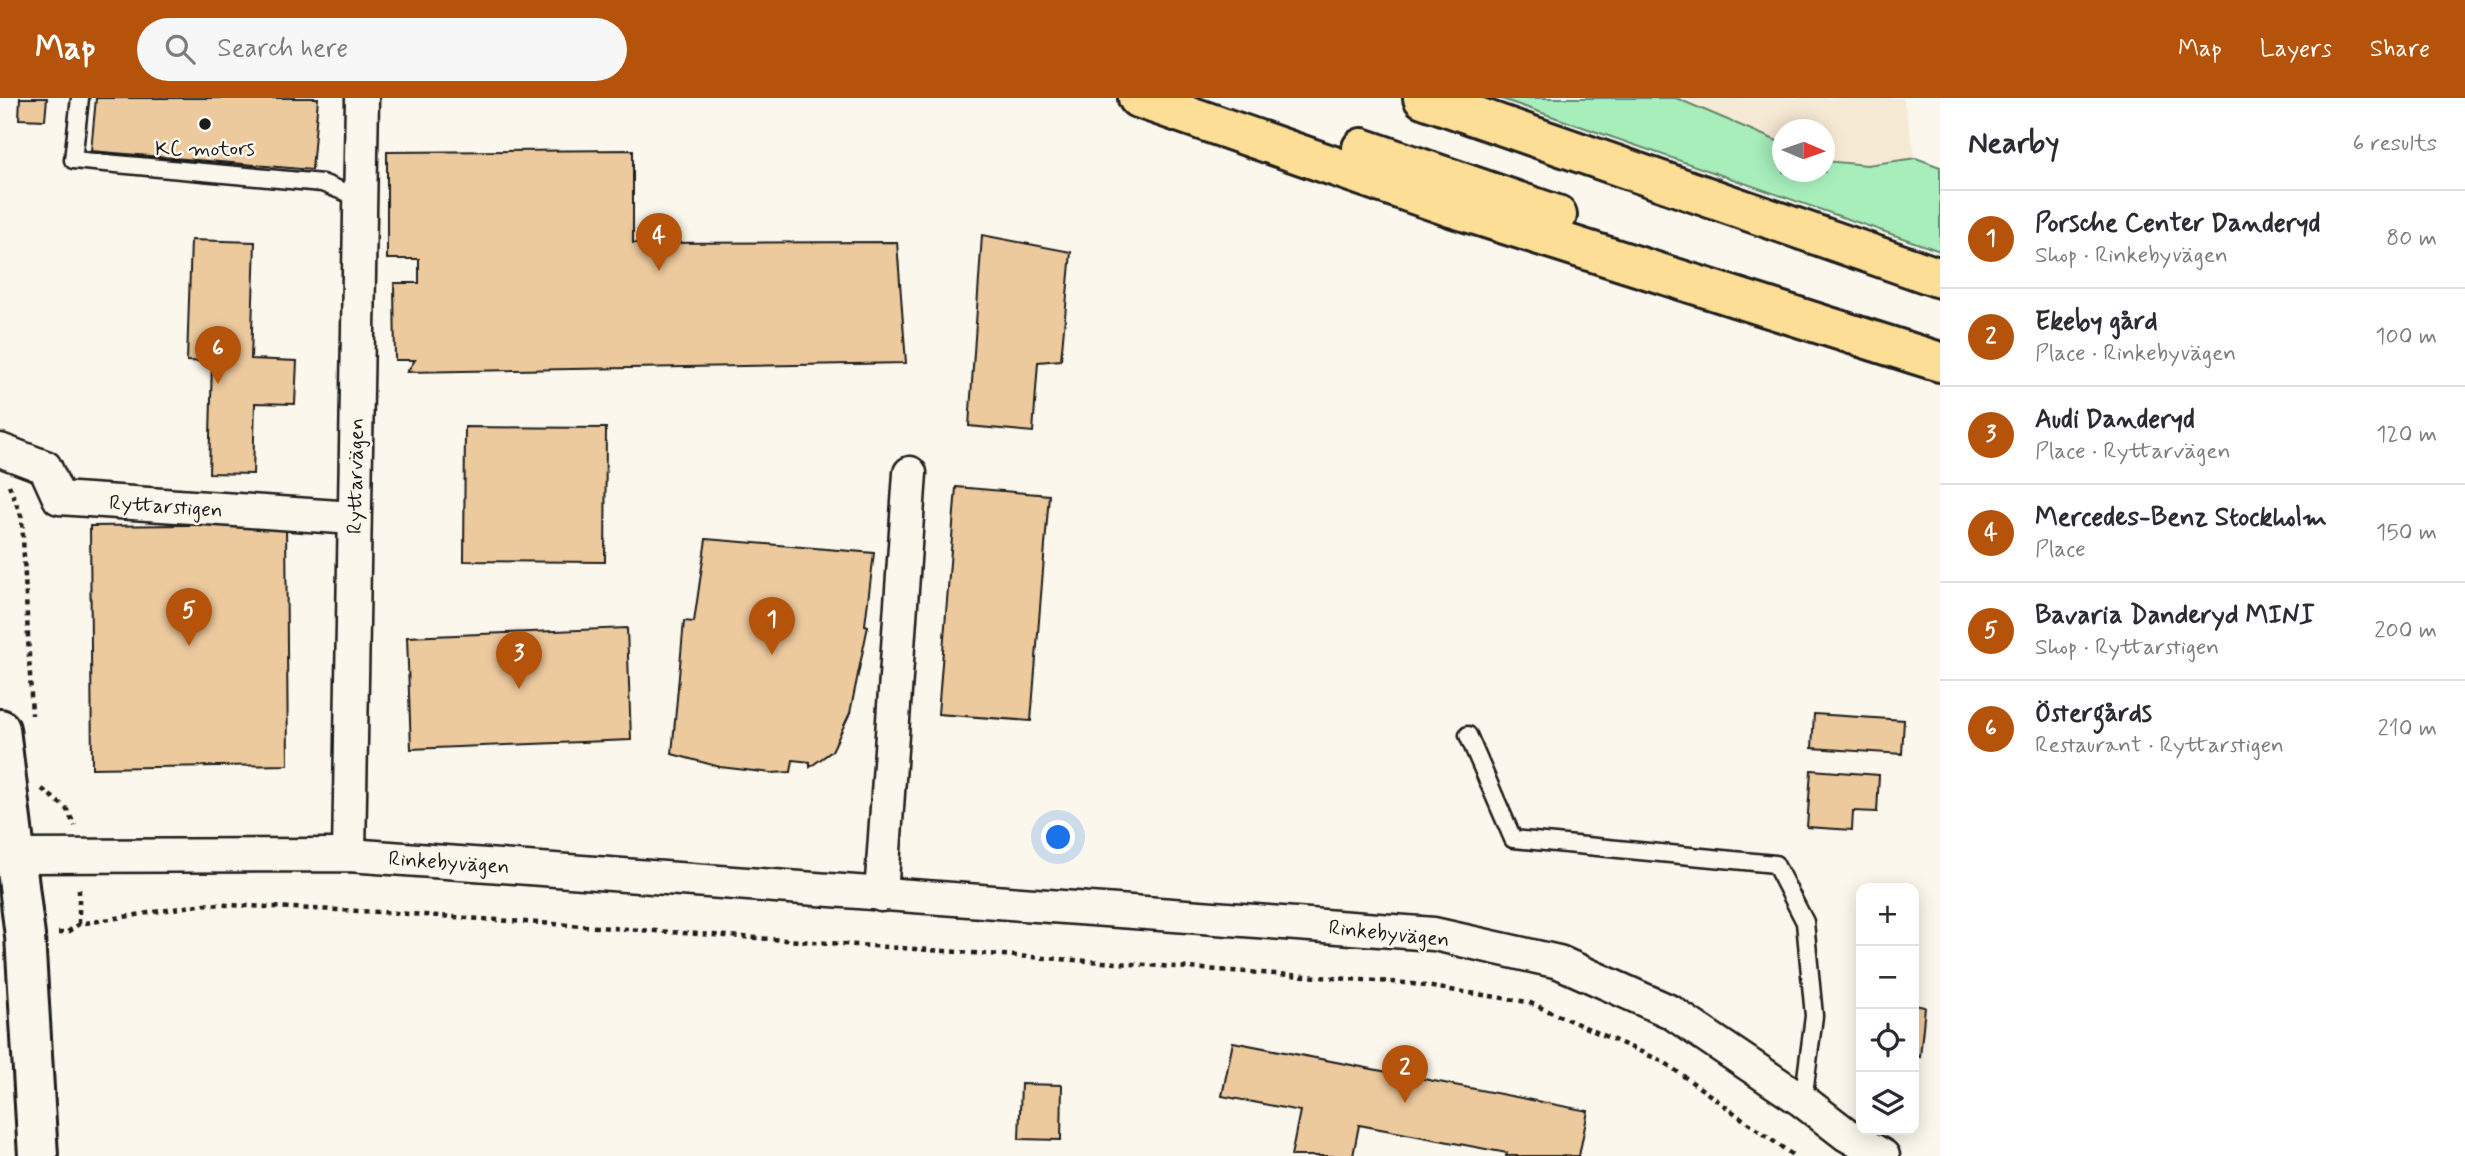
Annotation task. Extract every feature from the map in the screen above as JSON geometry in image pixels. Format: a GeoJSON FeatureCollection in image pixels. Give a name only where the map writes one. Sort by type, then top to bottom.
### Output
{"type":"FeatureCollection","features":[{"type":"Feature","properties":{"kind":"highway"},"geometry":{"type":"LineString","coordinates":[[1138,98],[1454,208],[1940,362]]}},
{"type":"Feature","properties":{"kind":"highway"},"geometry":{"type":"LineString","coordinates":[[1211,98],[1505,196],[1940,352]]}},
{"type":"Feature","properties":{"kind":"highway"},"geometry":{"type":"LineString","coordinates":[[1423,98],[1940,278]]}},
{"type":"Feature","properties":{"kind":"street","name":"Ryttarvägen"},"geometry":{"type":"LineString","coordinates":[[349,855],[362,98]]}},
{"type":"Feature","properties":{"kind":"street","name":"Ryttarstigen"},"geometry":{"type":"LineString","coordinates":[[2,462],[46,467],[60,498],[354,518]]}},
{"type":"Feature","properties":{"kind":"street"},"geometry":{"type":"LineString","coordinates":[[881,895],[910,474]]}},
{"type":"Feature","properties":{"kind":"street"},"geometry":{"type":"LineString","coordinates":[[16,724],[15,856],[34,1057],[38,1156]]}},
{"type":"Feature","properties":{"kind":"street","name":"Rinkebyvägen"},"geometry":{"type":"LineString","coordinates":[[15,856],[79,858],[349,855],[1447,937],[1559,962],[1671,1012],[1803,1101],[1847,1135],[1883,1156]]}},
{"type":"Feature","properties":{"kind":"lane"},"geometry":{"type":"LineString","coordinates":[[80,98],[73,160],[322,183],[360,198]]}},
{"type":"Feature","properties":{"kind":"lane"},"geometry":{"type":"LineString","coordinates":[[1468,735],[1513,839],[1775,864],[1805,922],[1814,1016],[1803,1101]]}},
{"type":"Feature","properties":{"kind":"path"},"geometry":{"type":"LineString","coordinates":[[2,462],[22,517],[16,724]]}},
{"type":"Feature","properties":{"kind":"path"},"geometry":{"type":"LineString","coordinates":[[40,779],[42,790],[66,808],[79,836],[79,924],[205,904],[381,912],[1406,983],[1528,1002],[1664,1062],[1794,1156]]}},
{"type":"Feature","properties":{"kind":"shaded area"},"geometry":{"type":"Polygon","coordinates":[[[1676,98],[1903,98],[1916,158],[1867,165],[1835,162],[1835,119],[1772,119],[1772,139],[1676,98]]]}},
{"type":"Feature","properties":{"kind":"green space"},"geometry":{"type":"Polygon","coordinates":[[[1499,98],[1676,98],[1772,139],[1772,182],[1835,182],[1835,162],[1867,165],[1916,158],[1940,167],[1940,251],[1499,98]]]}},
{"type":"Feature","properties":{"kind":"building"},"geometry":{"type":"Polygon","coordinates":[[[20,98],[47,98],[45,120],[19,119],[20,98]]]}},
{"type":"Feature","properties":{"kind":"building","name":"KC motors"},"geometry":{"type":"Polygon","coordinates":[[[96,98],[318,98],[312,170],[91,151],[96,98]]]}},
{"type":"Feature","properties":{"kind":"building"},"geometry":{"type":"Polygon","coordinates":[[[633,150],[633,243],[897,242],[906,363],[407,372],[415,360],[395,360],[394,283],[419,283],[419,259],[387,259],[387,152],[633,150]]]}},
{"type":"Feature","properties":{"kind":"building"},"geometry":{"type":"Polygon","coordinates":[[[982,235],[1071,252],[1061,360],[1038,362],[1033,432],[969,426],[982,235]]]}},
{"type":"Feature","properties":{"kind":"building"},"geometry":{"type":"Polygon","coordinates":[[[191,240],[255,242],[251,359],[297,361],[295,404],[255,403],[253,474],[209,473],[212,362],[187,361],[191,240]]]}},
{"type":"Feature","properties":{"kind":"building"},"geometry":{"type":"Polygon","coordinates":[[[465,427],[606,428],[605,562],[464,561],[465,427]]]}},
{"type":"Feature","properties":{"kind":"building"},"geometry":{"type":"Polygon","coordinates":[[[956,487],[1049,495],[1031,721],[938,714],[956,487]]]}},
{"type":"Feature","properties":{"kind":"building"},"geometry":{"type":"Polygon","coordinates":[[[286,524],[288,765],[92,768],[90,526],[286,524]]]}},
{"type":"Feature","properties":{"kind":"building"},"geometry":{"type":"Polygon","coordinates":[[[706,539],[874,553],[865,625],[868,626],[850,713],[832,751],[810,767],[810,762],[793,760],[791,772],[771,773],[720,767],[672,754],[684,621],[694,622],[706,539]]]}},
{"type":"Feature","properties":{"kind":"building"},"geometry":{"type":"Polygon","coordinates":[[[627,628],[631,740],[411,749],[407,637],[627,628]]]}},
{"type":"Feature","properties":{"kind":"building"},"geometry":{"type":"Polygon","coordinates":[[[1814,714],[1904,720],[1902,754],[1812,748],[1814,714]]]}},
{"type":"Feature","properties":{"kind":"building"},"geometry":{"type":"Polygon","coordinates":[[[1811,770],[1879,775],[1877,812],[1853,811],[1852,830],[1807,827],[1811,770]]]}},
{"type":"Feature","properties":{"kind":"building"},"geometry":{"type":"Polygon","coordinates":[[[1919,1006],[1925,1007],[1919,1057],[1919,1006]]]}},
{"type":"Feature","properties":{"kind":"building"},"geometry":{"type":"Polygon","coordinates":[[[1233,1042],[1588,1111],[1579,1156],[1506,1156],[1507,1153],[1359,1125],[1353,1156],[1291,1156],[1300,1111],[1222,1096],[1233,1042]]]}},
{"type":"Feature","properties":{"kind":"building"},"geometry":{"type":"Polygon","coordinates":[[[1021,1084],[1062,1085],[1061,1140],[1019,1139],[1021,1084]]]}},
{"type":"Feature","properties":{"kind":"place","name":"KC motors"},"geometry":{"type":"Point","coordinates":[205,124]}},
{"type":"Feature","properties":{"kind":"place","name":"Mercedes-Benz Stockholm"},"geometry":{"type":"Point","coordinates":[659,271]}},
{"type":"Feature","properties":{"kind":"place","name":"Östergårds"},"geometry":{"type":"Point","coordinates":[218,384]}},
{"type":"Feature","properties":{"kind":"place","name":"Bavaria Danderyd MINI"},"geometry":{"type":"Point","coordinates":[189,646]}},
{"type":"Feature","properties":{"kind":"place","name":"Porsche Center Danderyd"},"geometry":{"type":"Point","coordinates":[772,655]}},
{"type":"Feature","properties":{"kind":"place","name":"Audi Danderyd"},"geometry":{"type":"Point","coordinates":[519,689]}},
{"type":"Feature","properties":{"kind":"place","name":"Ekeby gård"},"geometry":{"type":"Point","coordinates":[1405,1103]}}]}
